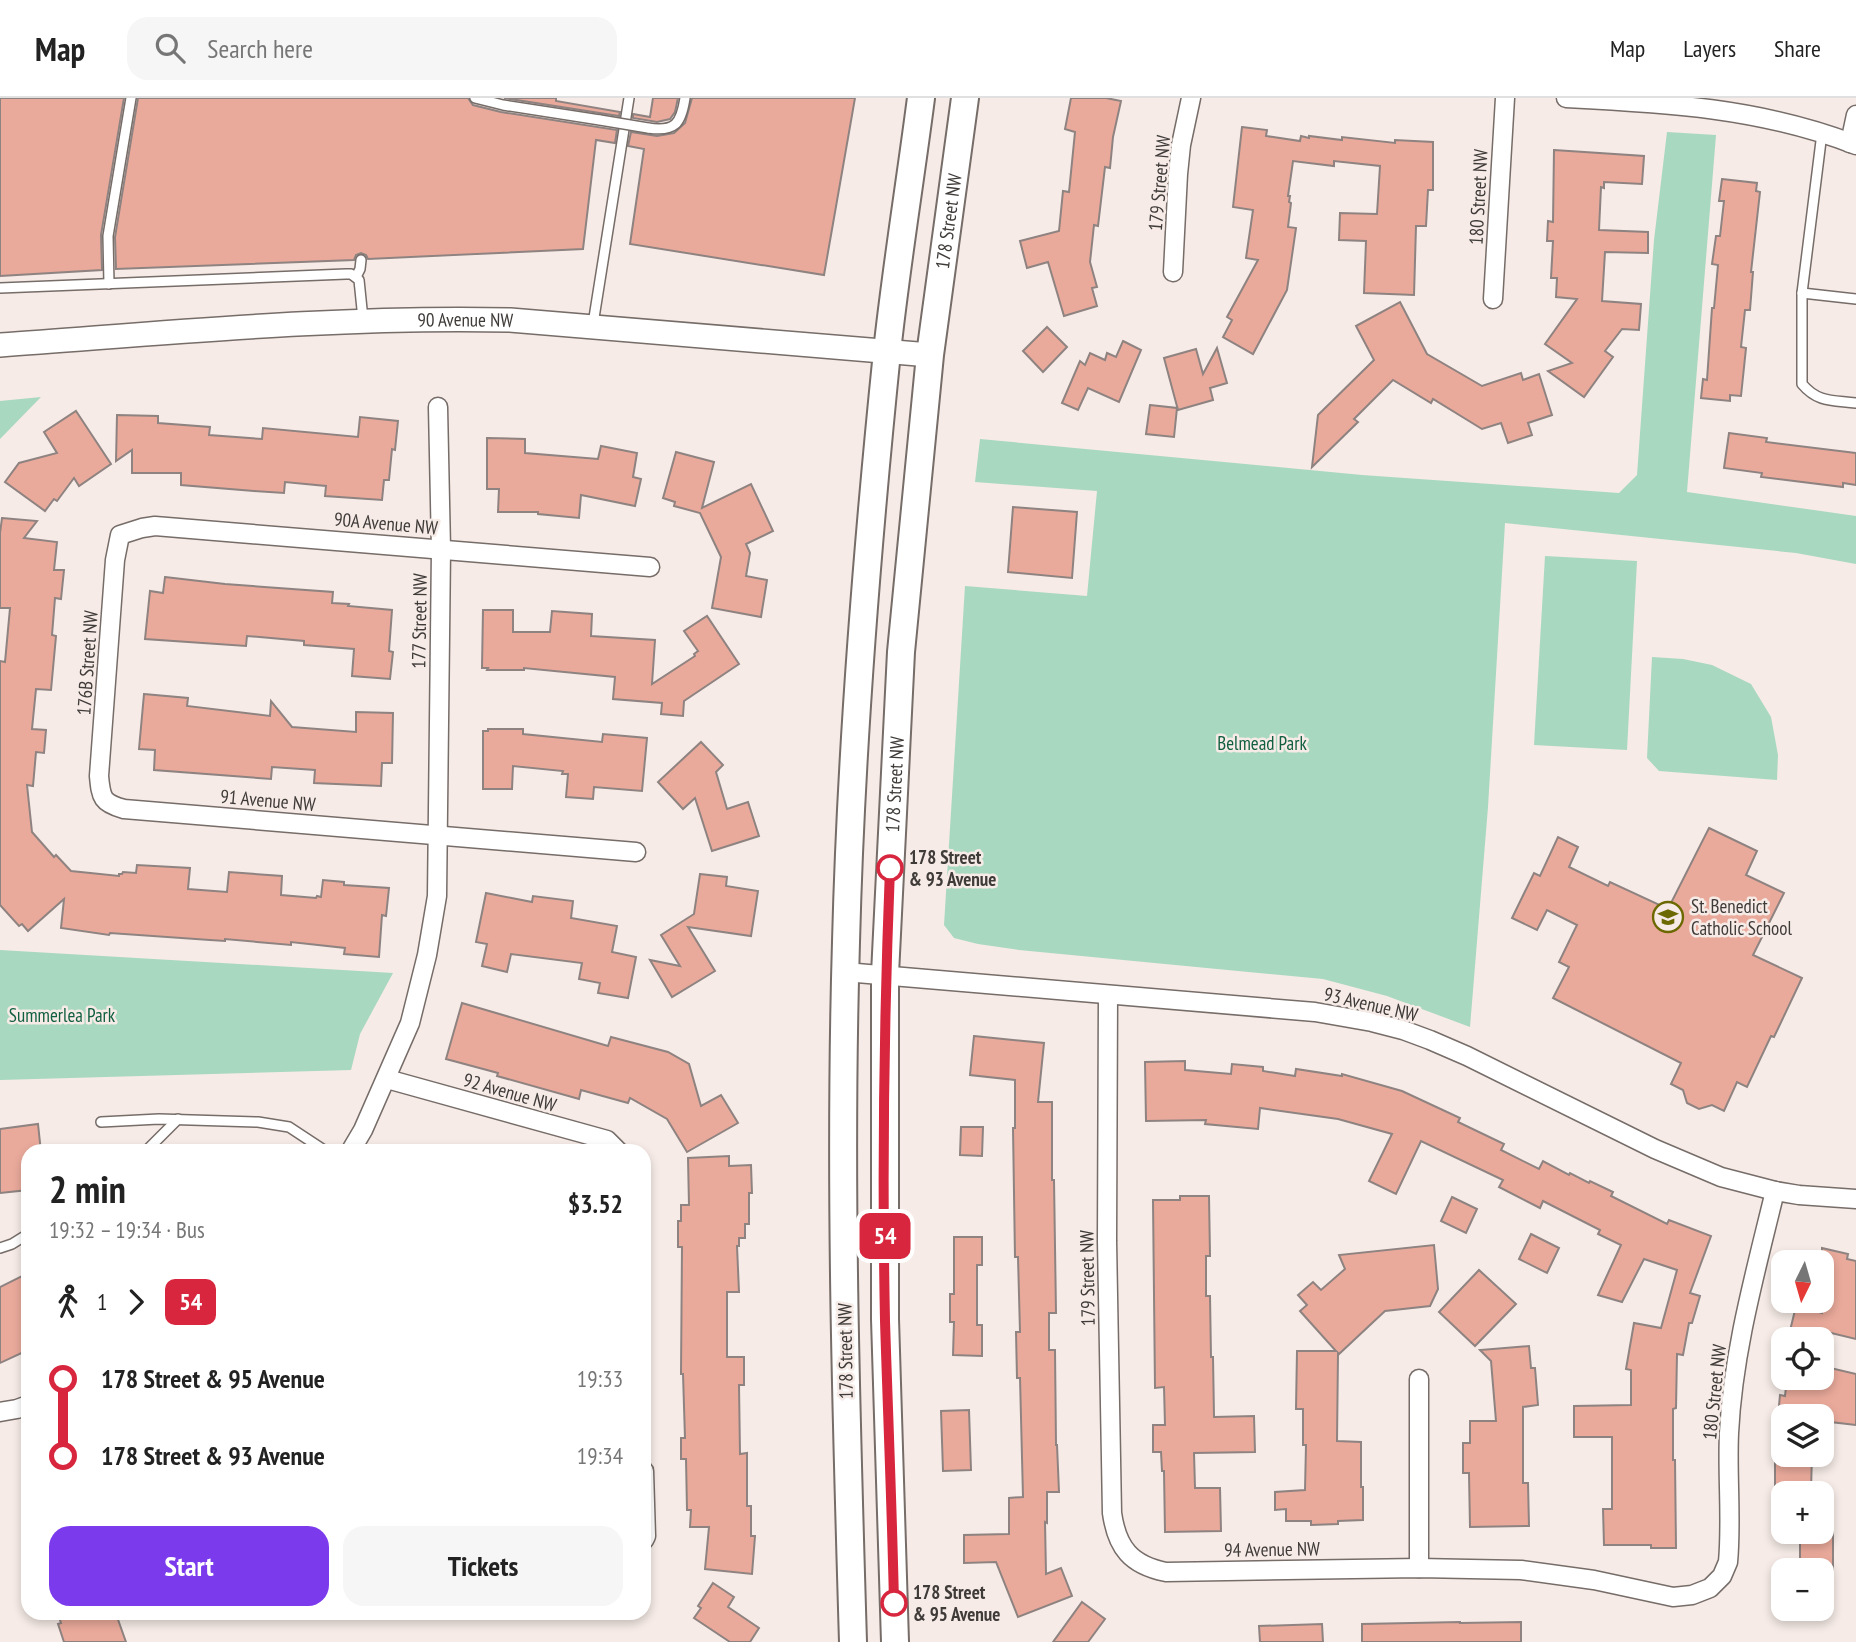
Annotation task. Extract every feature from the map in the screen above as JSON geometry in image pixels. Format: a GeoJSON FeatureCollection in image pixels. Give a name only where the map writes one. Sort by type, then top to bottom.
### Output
{"type":"FeatureCollection","features":[{"type":"Feature","properties":{"kind":"main road","name":"178 Street NW"},"geometry":{"type":"LineString","coordinates":[[853,1642],[842,1145],[852,802],[861,650],[888,351],[921,98]]}},
{"type":"Feature","properties":{"kind":"main road","name":"178 Street NW"},"geometry":{"type":"LineString","coordinates":[[895,1642],[885,1319],[885,974],[901,652],[930,355],[965,98]]}},
{"type":"Feature","properties":{"kind":"street","name":"179 Street NW"},"geometry":{"type":"LineString","coordinates":[[1173,272],[1181,145],[1191,98]]}},
{"type":"Feature","properties":{"kind":"street","name":"180 Street NW"},"geometry":{"type":"LineString","coordinates":[[1493,299],[1505,98]]}},
{"type":"Feature","properties":{"kind":"street"},"geometry":{"type":"LineString","coordinates":[[1566,98],[1695,106],[1738,112],[1822,133],[1853,144],[1856,115]]}},
{"type":"Feature","properties":{"kind":"street","name":"90 Avenue NW"},"geometry":{"type":"LineString","coordinates":[[0,345],[363,320],[444,318],[510,320],[930,355]]}},
{"type":"Feature","properties":{"kind":"street","name":"177 Street NW"},"geometry":{"type":"LineString","coordinates":[[355,1144],[387,1079],[410,1023],[427,955],[437,896],[442,549],[438,407]]}},
{"type":"Feature","properties":{"kind":"street","name":"90A Avenue NW"},"geometry":{"type":"LineString","coordinates":[[120,535],[155,526],[650,567]]}},
{"type":"Feature","properties":{"kind":"street","name":"176B Street NW"},"geometry":{"type":"LineString","coordinates":[[101,795],[99,776],[114,574],[120,535]]}},
{"type":"Feature","properties":{"kind":"street","name":"91 Avenue NW"},"geometry":{"type":"LineString","coordinates":[[101,795],[108,804],[124,809],[438,836]]}},
{"type":"Feature","properties":{"kind":"street"},"geometry":{"type":"LineString","coordinates":[[438,836],[636,852]]}},
{"type":"Feature","properties":{"kind":"street","name":"93 Avenue NW"},"geometry":{"type":"LineString","coordinates":[[845,972],[1315,1012],[1372,1022],[1403,1030],[1467,1056],[1721,1177],[1775,1191],[1856,1199]]}},
{"type":"Feature","properties":{"kind":"street","name":"179 Street NW"},"geometry":{"type":"LineString","coordinates":[[1108,995],[1107,1241],[1112,1513],[1117,1535],[1129,1556]]}},
{"type":"Feature","properties":{"kind":"street","name":"92 Avenue NW"},"geometry":{"type":"LineString","coordinates":[[387,1079],[607,1140],[611,1144]]}},
{"type":"Feature","properties":{"kind":"street","name":"180 Street NW"},"geometry":{"type":"LineString","coordinates":[[1703,1592],[1723,1576],[1728,1562],[1729,1433],[1732,1405],[1744,1320],[1775,1191]]}},
{"type":"Feature","properties":{"kind":"street"},"geometry":{"type":"LineString","coordinates":[[1419,1380],[1419,1568]]}},
{"type":"Feature","properties":{"kind":"street"},"geometry":{"type":"LineString","coordinates":[[0,1412],[21,1408]]}},
{"type":"Feature","properties":{"kind":"street","name":"94 Avenue NW"},"geometry":{"type":"LineString","coordinates":[[1129,1556],[1151,1569],[1166,1572],[1474,1568],[1594,1580],[1673,1597],[1703,1592]]}},
{"type":"Feature","properties":{"kind":"lane"},"geometry":{"type":"LineString","coordinates":[[109,284],[108,236],[131,98]]}},
{"type":"Feature","properties":{"kind":"lane"},"geometry":{"type":"LineString","coordinates":[[475,98],[503,105],[665,129],[673,126],[682,115],[685,98]]}},
{"type":"Feature","properties":{"kind":"lane"},"geometry":{"type":"LineString","coordinates":[[593,327],[629,98]]}},
{"type":"Feature","properties":{"kind":"lane"},"geometry":{"type":"LineString","coordinates":[[1822,133],[1802,293],[1802,384],[1810,394],[1823,399],[1856,402]]}},
{"type":"Feature","properties":{"kind":"lane"},"geometry":{"type":"LineString","coordinates":[[356,277],[361,260]]}},
{"type":"Feature","properties":{"kind":"lane"},"geometry":{"type":"LineString","coordinates":[[0,288],[337,270],[351,274],[359,280],[363,320]]}},
{"type":"Feature","properties":{"kind":"lane"},"geometry":{"type":"LineString","coordinates":[[1802,293],[1856,299]]}},
{"type":"Feature","properties":{"kind":"lane"},"geometry":{"type":"LineString","coordinates":[[153,1144],[178,1119]]}},
{"type":"Feature","properties":{"kind":"lane"},"geometry":{"type":"LineString","coordinates":[[101,1122],[178,1119],[258,1122],[289,1127],[315,1144]]}},
{"type":"Feature","properties":{"kind":"lane"},"geometry":{"type":"LineString","coordinates":[[0,1248],[21,1238]]}},
{"type":"Feature","properties":{"kind":"green space","name":"Belmead Park"},"geometry":{"type":"Polygon","coordinates":[[[1667,132],[1716,135],[1687,492],[1856,516],[1856,564],[1796,553],[1505,523],[1488,807],[1470,1027],[1387,996],[1323,979],[1019,950],[954,938],[944,925],[965,586],[1087,596],[1097,491],[975,482],[980,439],[1362,475],[1619,493],[1637,475],[1654,240],[1667,132]]]}},
{"type":"Feature","properties":{"kind":"green space"},"geometry":{"type":"Polygon","coordinates":[[[41,397],[0,439],[0,401],[41,397]]]}},
{"type":"Feature","properties":{"kind":"green space"},"geometry":{"type":"Polygon","coordinates":[[[1545,556],[1637,561],[1627,750],[1534,745],[1545,556]]]}},
{"type":"Feature","properties":{"kind":"green space"},"geometry":{"type":"Polygon","coordinates":[[[1652,657],[1683,659],[1712,665],[1751,684],[1771,717],[1778,755],[1777,780],[1659,771],[1647,758],[1652,657]]]}},
{"type":"Feature","properties":{"kind":"green space","name":"Summerlea Park"},"geometry":{"type":"Polygon","coordinates":[[[0,950],[393,973],[360,1034],[351,1070],[0,1080],[0,950]]]}},
{"type":"Feature","properties":{"kind":"building"},"geometry":{"type":"Polygon","coordinates":[[[0,98],[124,98],[101,235],[102,270],[0,276],[0,98]]]}},
{"type":"Feature","properties":{"kind":"building"},"geometry":{"type":"Polygon","coordinates":[[[138,98],[468,98],[473,105],[501,112],[617,130],[615,143],[596,140],[583,249],[368,259],[361,253],[356,255],[354,260],[116,269],[115,237],[138,98]]]}},
{"type":"Feature","properties":{"kind":"building"},"geometry":{"type":"Polygon","coordinates":[[[504,98],[556,98],[556,101],[620,112],[619,116],[504,98]]]}},
{"type":"Feature","properties":{"kind":"building"},"geometry":{"type":"Polygon","coordinates":[[[653,98],[678,98],[675,112],[670,119],[657,122],[633,118],[633,114],[650,117],[653,98]]]}},
{"type":"Feature","properties":{"kind":"building"},"geometry":{"type":"Polygon","coordinates":[[[692,98],[855,98],[824,275],[630,244],[644,149],[628,146],[631,132],[657,136],[674,133],[685,123],[692,98]]]}},
{"type":"Feature","properties":{"kind":"building"},"geometry":{"type":"Polygon","coordinates":[[[1071,98],[1121,101],[1110,168],[1105,167],[1098,226],[1094,225],[1090,262],[1097,287],[1092,288],[1097,306],[1064,316],[1048,262],[1027,268],[1020,241],[1059,231],[1063,191],[1069,192],[1075,132],[1065,129],[1071,98]]]}},
{"type":"Feature","properties":{"kind":"building"},"geometry":{"type":"Polygon","coordinates":[[[1242,127],[1267,130],[1266,136],[1300,141],[1301,136],[1309,136],[1395,143],[1395,140],[1433,142],[1433,190],[1428,190],[1426,226],[1416,226],[1414,295],[1364,293],[1366,241],[1339,240],[1340,213],[1377,214],[1380,166],[1334,161],[1334,166],[1293,161],[1288,196],[1291,203],[1288,227],[1296,228],[1287,290],[1253,354],[1223,337],[1232,320],[1227,317],[1258,260],[1246,258],[1253,210],[1233,207],[1242,127]]]}},
{"type":"Feature","properties":{"kind":"building"},"geometry":{"type":"Polygon","coordinates":[[[1554,150],[1644,156],[1642,184],[1604,182],[1604,188],[1601,187],[1599,230],[1648,232],[1648,253],[1605,252],[1602,301],[1641,304],[1639,330],[1622,329],[1605,351],[1613,357],[1584,397],[1548,371],[1572,363],[1545,344],[1577,299],[1556,297],[1557,278],[1551,278],[1553,241],[1547,241],[1548,221],[1553,222],[1554,150]]]}},
{"type":"Feature","properties":{"kind":"building"},"geometry":{"type":"Polygon","coordinates":[[[1722,179],[1757,183],[1756,191],[1760,192],[1751,272],[1750,310],[1745,310],[1741,347],[1746,348],[1741,396],[1730,395],[1730,401],[1701,398],[1703,379],[1707,380],[1714,308],[1718,265],[1712,264],[1716,236],[1720,236],[1724,201],[1719,201],[1722,179]]]}},
{"type":"Feature","properties":{"kind":"building"},"geometry":{"type":"Polygon","coordinates":[[[1400,302],[1427,354],[1482,386],[1521,373],[1523,380],[1539,374],[1552,415],[1528,423],[1532,435],[1508,443],[1501,423],[1482,429],[1433,399],[1431,403],[1393,380],[1354,419],[1358,422],[1312,467],[1318,415],[1374,360],[1356,326],[1400,302]]]}},
{"type":"Feature","properties":{"kind":"building"},"geometry":{"type":"Polygon","coordinates":[[[1047,327],[1067,347],[1043,372],[1023,351],[1047,327]]]}},
{"type":"Feature","properties":{"kind":"building"},"geometry":{"type":"Polygon","coordinates":[[[1123,341],[1141,350],[1119,402],[1088,388],[1078,410],[1062,403],[1080,361],[1085,365],[1090,353],[1105,360],[1107,353],[1116,357],[1123,341]]]}},
{"type":"Feature","properties":{"kind":"building"},"geometry":{"type":"Polygon","coordinates":[[[1217,348],[1227,383],[1210,388],[1213,400],[1178,410],[1164,358],[1196,349],[1203,374],[1217,348]]]}},
{"type":"Feature","properties":{"kind":"building"},"geometry":{"type":"Polygon","coordinates":[[[1150,405],[1177,408],[1174,437],[1146,434],[1150,405]]]}},
{"type":"Feature","properties":{"kind":"building"},"geometry":{"type":"Polygon","coordinates":[[[76,411],[111,464],[79,486],[74,478],[57,501],[54,499],[45,511],[5,482],[19,463],[57,453],[44,432],[76,411]]]}},
{"type":"Feature","properties":{"kind":"building"},"geometry":{"type":"Polygon","coordinates":[[[117,415],[158,416],[158,423],[210,427],[209,435],[262,439],[263,428],[358,437],[360,417],[398,421],[389,480],[384,480],[382,500],[325,496],[326,486],[285,482],[284,493],[254,491],[181,485],[181,473],[132,473],[132,450],[116,461],[117,415]]]}},
{"type":"Feature","properties":{"kind":"building"},"geometry":{"type":"Polygon","coordinates":[[[1729,433],[1767,438],[1766,442],[1856,453],[1856,485],[1843,483],[1843,487],[1761,477],[1762,473],[1724,468],[1729,433]]]}},
{"type":"Feature","properties":{"kind":"building"},"geometry":{"type":"Polygon","coordinates":[[[487,438],[525,439],[525,453],[598,459],[601,446],[637,453],[633,477],[641,479],[635,506],[581,495],[579,518],[538,512],[498,512],[499,489],[487,489],[487,438]]]}},
{"type":"Feature","properties":{"kind":"building"},"geometry":{"type":"Polygon","coordinates":[[[676,452],[714,462],[702,508],[751,484],[773,531],[746,544],[750,553],[746,576],[767,580],[761,617],[712,608],[721,557],[700,513],[674,506],[675,502],[663,498],[676,452]]]}},
{"type":"Feature","properties":{"kind":"building"},"geometry":{"type":"Polygon","coordinates":[[[1013,507],[1077,512],[1072,578],[1008,572],[1013,507]]]}},
{"type":"Feature","properties":{"kind":"building"},"geometry":{"type":"Polygon","coordinates":[[[2,518],[37,521],[24,538],[57,542],[54,570],[64,570],[61,599],[55,598],[52,635],[56,636],[51,690],[36,689],[32,729],[46,730],[44,753],[36,752],[33,786],[27,785],[32,832],[54,857],[56,855],[71,871],[119,876],[123,872],[136,873],[137,865],[190,868],[188,889],[227,892],[229,872],[282,876],[281,895],[316,898],[321,897],[323,880],[344,882],[344,885],[389,888],[386,916],[382,915],[379,957],[344,954],[345,948],[291,942],[291,945],[225,939],[109,935],[61,928],[64,899],[28,931],[22,924],[19,926],[0,905],[0,661],[5,662],[10,608],[0,608],[2,518]]]}},
{"type":"Feature","properties":{"kind":"building"},"geometry":{"type":"Polygon","coordinates":[[[165,577],[333,592],[332,603],[392,610],[389,651],[393,652],[390,679],[352,676],[354,649],[247,636],[246,646],[145,639],[150,591],[163,593],[165,577]]]}},
{"type":"Feature","properties":{"kind":"building"},"geometry":{"type":"Polygon","coordinates":[[[483,610],[513,610],[513,632],[550,632],[552,611],[592,614],[591,636],[655,640],[652,684],[695,656],[698,651],[684,631],[707,616],[739,664],[684,701],[683,716],[661,714],[662,703],[613,699],[615,677],[524,668],[482,668],[483,610]]]}},
{"type":"Feature","properties":{"kind":"building"},"geometry":{"type":"Polygon","coordinates":[[[144,694],[188,698],[187,706],[270,716],[271,701],[292,727],[356,732],[356,712],[393,713],[392,763],[382,763],[381,786],[314,783],[315,770],[272,767],[271,779],[154,770],[155,750],[139,749],[144,694]]]}},
{"type":"Feature","properties":{"kind":"building"},"geometry":{"type":"Polygon","coordinates":[[[523,729],[523,734],[602,742],[603,734],[647,738],[642,791],[594,787],[593,799],[566,797],[568,774],[562,774],[563,771],[513,766],[512,789],[483,789],[483,731],[523,729]]]}},
{"type":"Feature","properties":{"kind":"building"},"geometry":{"type":"Polygon","coordinates":[[[701,742],[723,765],[716,772],[727,809],[748,802],[759,836],[712,851],[695,798],[683,809],[658,782],[701,742]]]}},
{"type":"Feature","properties":{"kind":"building"},"geometry":{"type":"Polygon","coordinates":[[[1709,828],[1757,851],[1746,875],[1784,893],[1753,955],[1802,978],[1747,1087],[1737,1082],[1724,1111],[1712,1105],[1699,1109],[1687,1103],[1683,1090],[1671,1084],[1681,1063],[1553,998],[1569,967],[1559,962],[1577,925],[1547,910],[1537,930],[1512,918],[1534,873],[1540,876],[1558,837],[1578,847],[1569,867],[1608,886],[1610,882],[1668,909],[1709,828]]]}},
{"type":"Feature","properties":{"kind":"building"},"geometry":{"type":"Polygon","coordinates":[[[700,874],[727,877],[726,886],[758,891],[751,936],[688,927],[715,971],[672,997],[650,960],[680,966],[661,935],[694,914],[700,874]]]}},
{"type":"Feature","properties":{"kind":"building"},"geometry":{"type":"Polygon","coordinates":[[[486,893],[532,902],[533,896],[573,901],[571,918],[617,926],[612,952],[636,957],[628,998],[598,993],[600,983],[579,979],[582,963],[511,954],[507,972],[482,966],[487,944],[476,942],[486,893]]]}},
{"type":"Feature","properties":{"kind":"building"},"geometry":{"type":"Polygon","coordinates":[[[462,1003],[608,1046],[611,1037],[668,1052],[689,1064],[701,1106],[721,1095],[738,1123],[687,1152],[667,1119],[630,1098],[628,1103],[581,1090],[579,1099],[446,1059],[462,1003]]]}},
{"type":"Feature","properties":{"kind":"building"},"geometry":{"type":"Polygon","coordinates":[[[974,1036],[1044,1043],[1038,1102],[1052,1102],[1056,1313],[1049,1313],[1049,1350],[1055,1350],[1059,1492],[1047,1492],[1046,1574],[1061,1568],[1072,1596],[1018,1617],[996,1562],[964,1563],[964,1535],[1009,1534],[1009,1498],[1023,1497],[1016,1332],[1020,1332],[1018,1257],[1015,1257],[1015,1080],[970,1075],[974,1036]]]}},
{"type":"Feature","properties":{"kind":"building"},"geometry":{"type":"Polygon","coordinates":[[[1185,1061],[1185,1070],[1231,1074],[1232,1064],[1263,1067],[1263,1071],[1295,1076],[1296,1069],[1342,1074],[1402,1091],[1460,1118],[1458,1122],[1504,1144],[1501,1150],[1539,1169],[1543,1161],[1569,1175],[1570,1173],[1613,1192],[1611,1196],[1667,1224],[1669,1220],[1711,1236],[1690,1293],[1700,1296],[1692,1323],[1689,1323],[1683,1355],[1677,1354],[1676,1408],[1673,1409],[1676,1548],[1604,1545],[1603,1509],[1612,1509],[1612,1437],[1574,1437],[1574,1406],[1631,1405],[1631,1370],[1626,1369],[1634,1323],[1661,1328],[1677,1270],[1644,1259],[1622,1302],[1598,1295],[1621,1245],[1598,1234],[1600,1230],[1543,1201],[1540,1208],[1499,1187],[1503,1180],[1421,1141],[1396,1194],[1369,1181],[1392,1134],[1338,1119],[1260,1108],[1258,1129],[1205,1124],[1206,1120],[1146,1121],[1145,1062],[1185,1061]]]}},
{"type":"Feature","properties":{"kind":"building"},"geometry":{"type":"Polygon","coordinates":[[[38,1124],[40,1144],[21,1144],[21,1191],[0,1193],[0,1129],[38,1124]]]}},
{"type":"Feature","properties":{"kind":"building"},"geometry":{"type":"Polygon","coordinates":[[[961,1127],[983,1127],[982,1156],[960,1155],[961,1127]]]}},
{"type":"Feature","properties":{"kind":"building"},"geometry":{"type":"Polygon","coordinates":[[[729,1156],[729,1166],[751,1165],[749,1224],[745,1224],[745,1238],[739,1238],[737,1246],[739,1292],[727,1292],[727,1357],[744,1357],[744,1385],[739,1385],[740,1454],[747,1453],[747,1506],[751,1506],[751,1536],[755,1536],[752,1574],[705,1569],[709,1527],[690,1527],[686,1459],[681,1459],[681,1438],[685,1438],[681,1374],[682,1247],[678,1247],[678,1221],[681,1221],[681,1205],[689,1205],[688,1158],[729,1156]]]}},
{"type":"Feature","properties":{"kind":"building"},"geometry":{"type":"Polygon","coordinates":[[[1180,1196],[1209,1196],[1210,1256],[1206,1256],[1206,1296],[1210,1296],[1214,1417],[1254,1416],[1255,1452],[1194,1453],[1195,1488],[1220,1488],[1221,1531],[1165,1532],[1164,1471],[1161,1452],[1153,1452],[1153,1425],[1165,1425],[1164,1387],[1155,1388],[1153,1200],[1180,1200],[1180,1196]]]}},
{"type":"Feature","properties":{"kind":"building"},"geometry":{"type":"Polygon","coordinates":[[[1452,1197],[1477,1209],[1466,1233],[1441,1221],[1452,1197]]]}},
{"type":"Feature","properties":{"kind":"building"},"geometry":{"type":"Polygon","coordinates":[[[1531,1234],[1559,1248],[1547,1273],[1519,1259],[1531,1234]]]}},
{"type":"Feature","properties":{"kind":"building"},"geometry":{"type":"Polygon","coordinates":[[[954,1237],[982,1237],[982,1265],[977,1265],[977,1325],[982,1325],[982,1356],[953,1355],[954,1322],[950,1322],[950,1294],[954,1294],[954,1237]]]}},
{"type":"Feature","properties":{"kind":"building"},"geometry":{"type":"Polygon","coordinates":[[[1434,1245],[1438,1289],[1430,1306],[1385,1311],[1338,1353],[1337,1441],[1361,1442],[1363,1520],[1311,1525],[1311,1521],[1286,1521],[1286,1509],[1275,1510],[1275,1492],[1305,1490],[1306,1445],[1303,1445],[1303,1409],[1296,1409],[1297,1351],[1336,1351],[1300,1311],[1307,1305],[1298,1295],[1313,1282],[1321,1290],[1345,1269],[1339,1255],[1434,1245]]]}},
{"type":"Feature","properties":{"kind":"building"},"geometry":{"type":"Polygon","coordinates":[[[1834,1251],[1848,1254],[1847,1259],[1856,1261],[1856,1339],[1834,1334],[1834,1327],[1791,1327],[1794,1313],[1834,1313],[1834,1251]]]}},
{"type":"Feature","properties":{"kind":"building"},"geometry":{"type":"Polygon","coordinates":[[[1479,1270],[1516,1304],[1475,1346],[1439,1312],[1479,1270]]]}},
{"type":"Feature","properties":{"kind":"building"},"geometry":{"type":"Polygon","coordinates":[[[21,1276],[21,1353],[0,1363],[0,1287],[21,1276]]]}},
{"type":"Feature","properties":{"kind":"building"},"geometry":{"type":"Polygon","coordinates":[[[1529,1346],[1531,1368],[1535,1368],[1538,1405],[1523,1407],[1523,1483],[1528,1483],[1529,1526],[1470,1527],[1469,1473],[1463,1473],[1463,1443],[1470,1443],[1470,1421],[1496,1421],[1491,1361],[1480,1350],[1529,1346]]]}},
{"type":"Feature","properties":{"kind":"building"},"geometry":{"type":"Polygon","coordinates":[[[1834,1369],[1856,1374],[1856,1425],[1834,1422],[1834,1404],[1779,1404],[1780,1395],[1785,1396],[1786,1390],[1834,1390],[1834,1369]]]}},
{"type":"Feature","properties":{"kind":"building"},"geometry":{"type":"Polygon","coordinates":[[[969,1410],[971,1470],[943,1471],[941,1411],[969,1410]]]}},
{"type":"Feature","properties":{"kind":"building"},"geometry":{"type":"Polygon","coordinates":[[[1775,1467],[1812,1467],[1811,1481],[1775,1481],[1775,1467]]]}},
{"type":"Feature","properties":{"kind":"building"},"geometry":{"type":"Polygon","coordinates":[[[1800,1544],[1833,1544],[1833,1558],[1800,1558],[1800,1544]]]}},
{"type":"Feature","properties":{"kind":"building"},"geometry":{"type":"Polygon","coordinates":[[[713,1583],[734,1597],[728,1607],[759,1628],[750,1642],[730,1642],[694,1618],[701,1608],[698,1606],[713,1583]]]}},
{"type":"Feature","properties":{"kind":"building"},"geometry":{"type":"Polygon","coordinates":[[[1082,1602],[1105,1619],[1088,1642],[1053,1642],[1082,1602]]]}},
{"type":"Feature","properties":{"kind":"building"},"geometry":{"type":"Polygon","coordinates":[[[60,1620],[118,1620],[126,1642],[64,1642],[58,1624],[61,1623],[60,1620]]]}},
{"type":"Feature","properties":{"kind":"building"},"geometry":{"type":"Polygon","coordinates":[[[1521,1622],[1521,1642],[1362,1642],[1362,1624],[1521,1622]]]}},
{"type":"Feature","properties":{"kind":"building"},"geometry":{"type":"Polygon","coordinates":[[[1322,1624],[1323,1642],[1260,1642],[1259,1626],[1322,1624]]]}},
{"type":"Feature","properties":{"kind":"bus line","name":"54"},"geometry":{"type":"LineString","coordinates":[[890,868],[885,974],[884,1145],[885,1319],[894,1603]]}},
{"type":"Feature","properties":{"kind":"place","name":"178 Street & 93 Avenue"},"geometry":{"type":"Point","coordinates":[890,868]}},
{"type":"Feature","properties":{"kind":"place","name":"St. Benedict Catholic School"},"geometry":{"type":"Point","coordinates":[1668,917]}},
{"type":"Feature","properties":{"kind":"place","name":"178 Street & 95 Avenue"},"geometry":{"type":"Point","coordinates":[894,1603]}}]}
